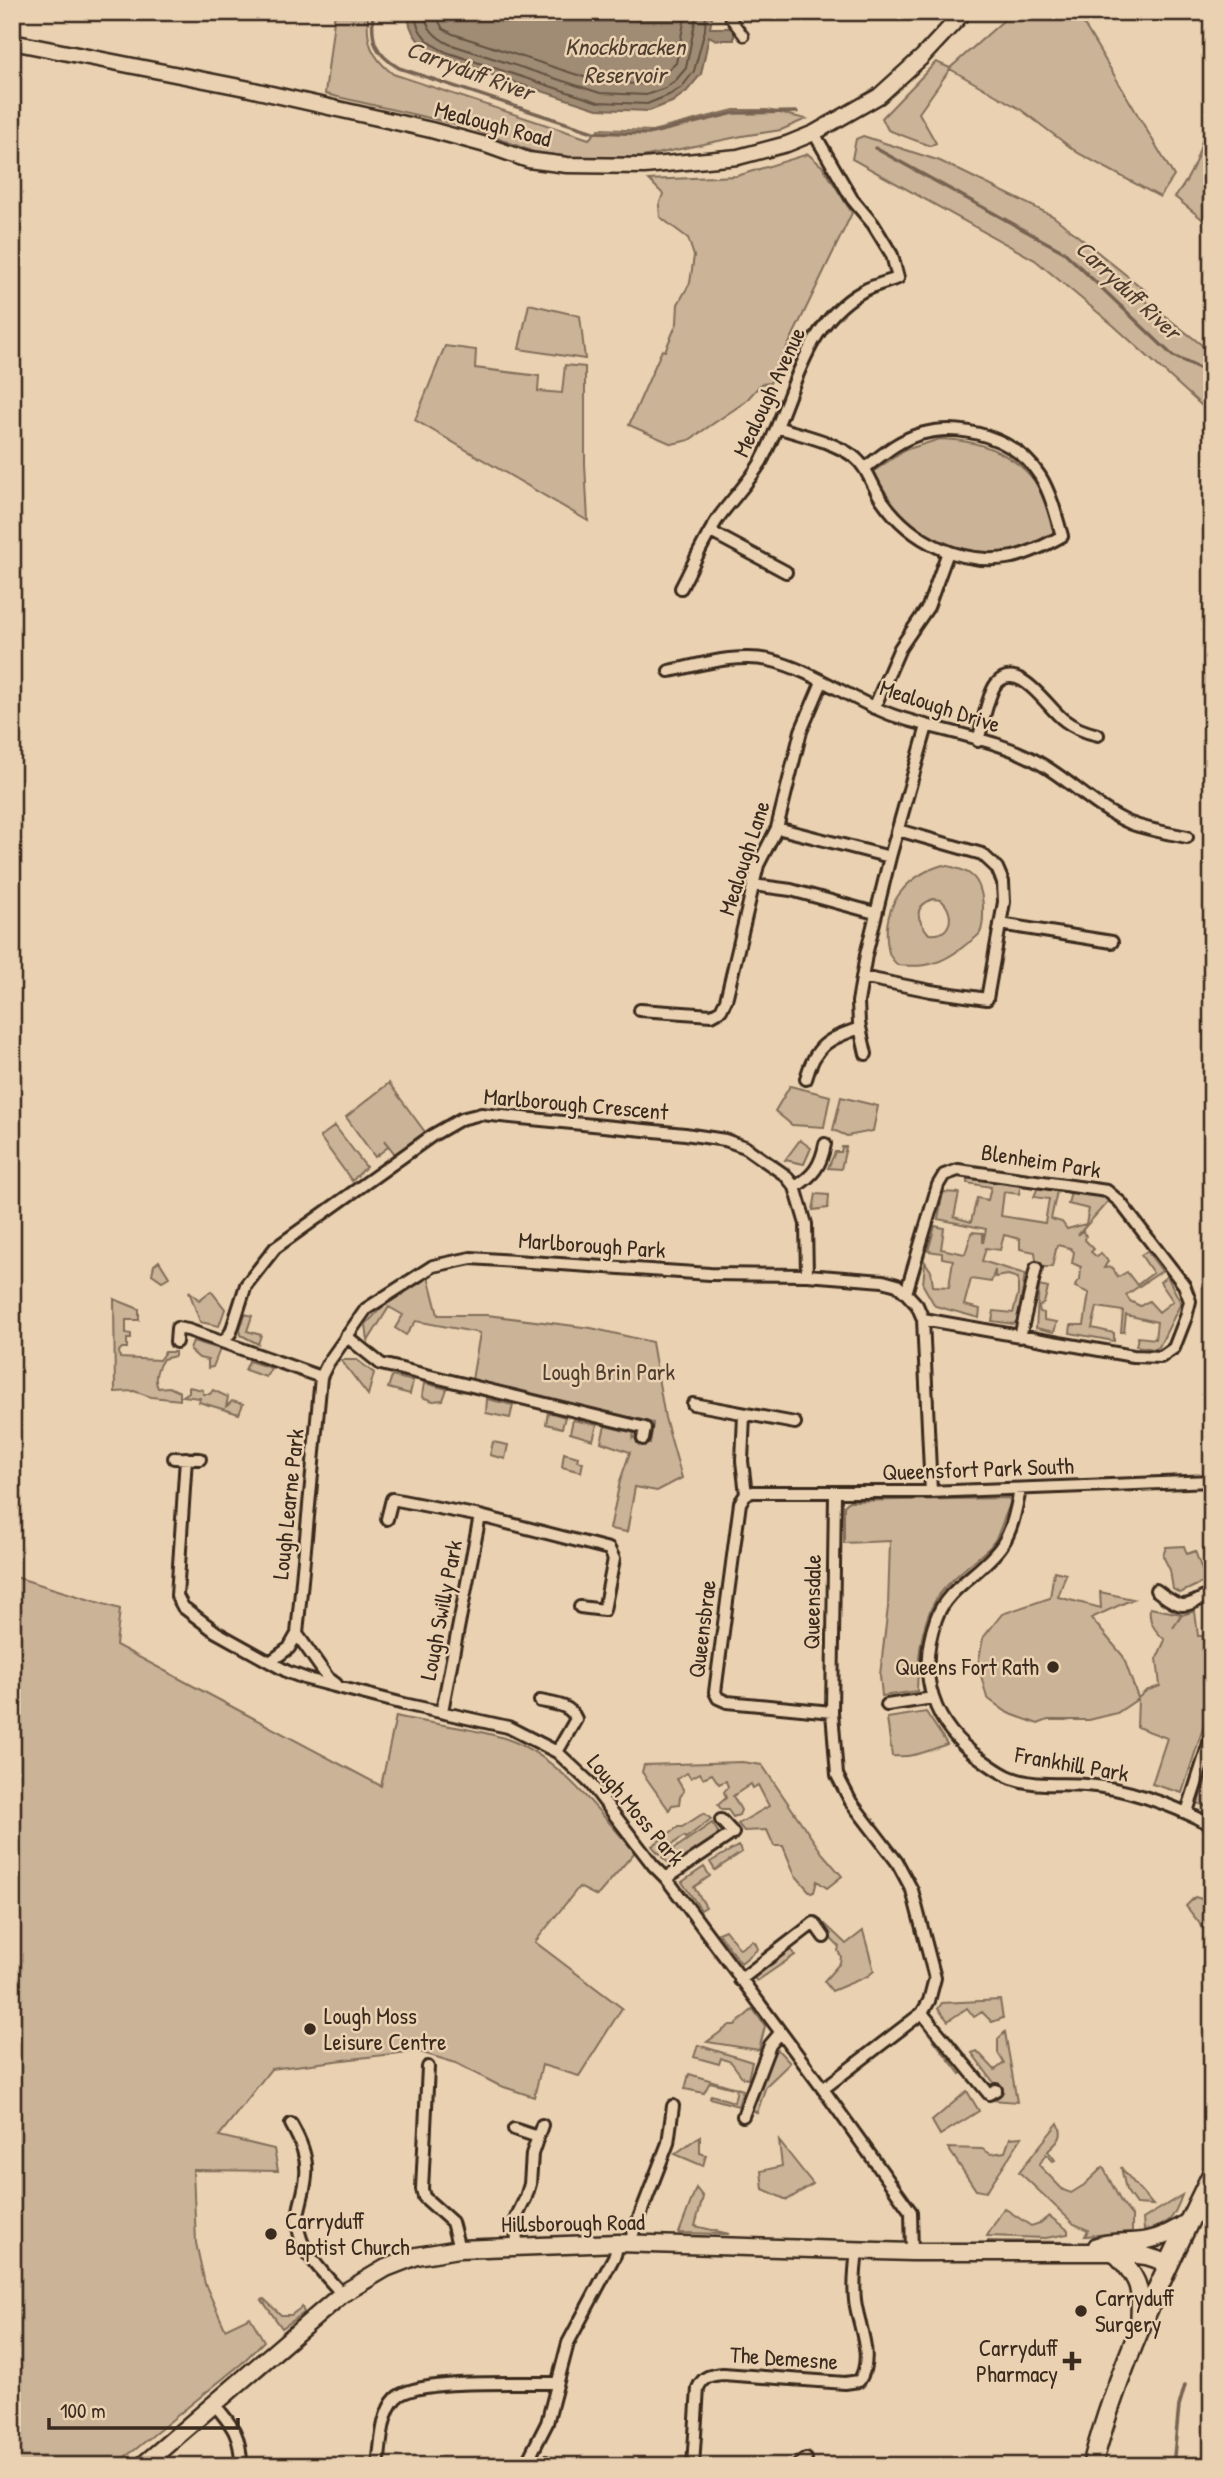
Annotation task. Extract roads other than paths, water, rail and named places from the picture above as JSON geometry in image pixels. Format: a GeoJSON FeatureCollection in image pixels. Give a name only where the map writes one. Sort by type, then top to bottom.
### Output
{"type":"FeatureCollection","features":[{"type":"Feature","properties":{"kind":"highway"},"geometry":{"type":"LineString","coordinates":[[1091,2466],[1109,2404],[1139,2328],[1212,2174]]}},
{"type":"Feature","properties":{"kind":"main road","name":"Hillsborough Road"},"geometry":{"type":"LineString","coordinates":[[1078,2252],[1109,2242],[1148,2240],[1175,2231],[1189,2221]]}},
{"type":"Feature","properties":{"kind":"main road","name":"Hillsborough Road"},"geometry":{"type":"LineString","coordinates":[[142,2466],[342,2294],[386,2268],[417,2256],[460,2249],[624,2243],[912,2252],[1114,2252],[1146,2256],[1168,2263]]}},
{"type":"Feature","properties":{"kind":"main road"},"geometry":{"type":"LineString","coordinates":[[1114,2252],[1138,2284],[1141,2295],[1139,2328]]}},
{"type":"Feature","properties":{"kind":"street"},"geometry":{"type":"LineString","coordinates":[[730,12],[730,18],[744,36]]}},
{"type":"Feature","properties":{"kind":"street","name":"Mealough Road"},"geometry":{"type":"LineString","coordinates":[[12,42],[245,88],[431,130],[528,160],[567,165],[644,166],[719,160],[760,153],[814,134],[879,96],[922,57],[964,12]]}},
{"type":"Feature","properties":{"kind":"street","name":"Mealough Avenue"},"geometry":{"type":"LineString","coordinates":[[681,588],[718,518],[751,478],[777,427],[788,395],[817,334],[843,304],[865,289],[898,278],[892,255],[873,224],[852,199],[814,134]]}},
{"type":"Feature","properties":{"kind":"street"},"geometry":{"type":"LineString","coordinates":[[777,427],[853,456],[865,468],[881,499],[902,524],[929,543],[948,552],[977,558],[1012,557],[1040,548],[1062,536],[1051,499],[1039,474],[1021,454],[995,439],[970,432],[948,430],[920,434],[898,444],[865,468]]}},
{"type":"Feature","properties":{"kind":"street"},"geometry":{"type":"LineString","coordinates":[[711,532],[786,572]]}},
{"type":"Feature","properties":{"kind":"street"},"geometry":{"type":"LineString","coordinates":[[874,708],[900,648],[928,607],[948,552]]}},
{"type":"Feature","properties":{"kind":"street","name":"Mealough Drive"},"geometry":{"type":"LineString","coordinates":[[669,671],[733,659],[768,660],[801,671],[874,708],[1012,750],[1041,763],[1090,799],[1130,822],[1187,837]]}},
{"type":"Feature","properties":{"kind":"street"},"geometry":{"type":"LineString","coordinates":[[978,741],[994,686],[1002,679],[1015,678],[1026,681],[1062,719],[1081,731],[1098,735]]}},
{"type":"Feature","properties":{"kind":"street","name":"Mealough Lane"},"geometry":{"type":"LineString","coordinates":[[640,1010],[712,1015],[721,1010],[726,999],[758,865],[778,828],[801,731],[822,682]]}},
{"type":"Feature","properties":{"kind":"street"},"geometry":{"type":"LineString","coordinates":[[866,1054],[858,1002],[862,977],[875,913],[927,726]]}},
{"type":"Feature","properties":{"kind":"street"},"geometry":{"type":"LineString","coordinates":[[778,828],[890,858]]}},
{"type":"Feature","properties":{"kind":"street"},"geometry":{"type":"LineString","coordinates":[[862,977],[987,999],[1004,902],[1003,882],[996,867],[982,854],[898,830]]}},
{"type":"Feature","properties":{"kind":"street"},"geometry":{"type":"LineString","coordinates":[[753,884],[791,890],[875,913]]}},
{"type":"Feature","properties":{"kind":"street"},"geometry":{"type":"LineString","coordinates":[[1000,924],[1112,942]]}},
{"type":"Feature","properties":{"kind":"street"},"geometry":{"type":"LineString","coordinates":[[806,1079],[811,1059],[820,1047],[860,1028]]}},
{"type":"Feature","properties":{"kind":"street","name":"Marlborough Crescent"},"geometry":{"type":"LineString","coordinates":[[225,1341],[231,1332],[246,1285],[275,1248],[433,1135],[461,1119],[481,1114],[725,1140],[745,1147],[785,1175],[795,1187]]}},
{"type":"Feature","properties":{"kind":"street"},"geometry":{"type":"LineString","coordinates":[[807,1275],[806,1224],[795,1187],[813,1175],[823,1158],[825,1144]]}},
{"type":"Feature","properties":{"kind":"street","name":"Blenheim Park"},"geometry":{"type":"LineString","coordinates":[[906,1293],[938,1185],[944,1175],[958,1170],[1107,1191],[1120,1202],[1184,1285],[1190,1301],[1174,1348],[1161,1357],[1133,1356],[923,1319]]}},
{"type":"Feature","properties":{"kind":"street","name":"Marlborough Park"},"geometry":{"type":"LineString","coordinates":[[321,1377],[366,1309],[433,1266],[471,1258],[710,1274],[807,1275],[883,1281],[897,1285],[906,1293]]}},
{"type":"Feature","properties":{"kind":"street"},"geometry":{"type":"LineString","coordinates":[[1020,1337],[1036,1268]]}},
{"type":"Feature","properties":{"kind":"street"},"geometry":{"type":"LineString","coordinates":[[906,1293],[917,1305],[923,1319],[931,1492]]}},
{"type":"Feature","properties":{"kind":"street"},"geometry":{"type":"LineString","coordinates":[[176,1342],[177,1328],[225,1341],[321,1377]]}},
{"type":"Feature","properties":{"kind":"street"},"geometry":{"type":"LineString","coordinates":[[346,1336],[381,1364],[645,1428],[643,1439]]}},
{"type":"Feature","properties":{"kind":"street","name":"Lough Learne Park"},"geometry":{"type":"LineString","coordinates":[[297,1634],[321,1377]]}},
{"type":"Feature","properties":{"kind":"street"},"geometry":{"type":"LineString","coordinates":[[693,1404],[795,1423]]}},
{"type":"Feature","properties":{"kind":"street"},"geometry":{"type":"LineString","coordinates":[[744,1415],[741,1461],[746,1494]]}},
{"type":"Feature","properties":{"kind":"street"},"geometry":{"type":"LineString","coordinates":[[174,1458],[200,1459]]}},
{"type":"Feature","properties":{"kind":"street","name":"Lough Moss Park"},"geometry":{"type":"LineString","coordinates":[[187,1458],[177,1596],[183,1607],[216,1632],[288,1672],[508,1727],[556,1752],[590,1783],[666,1878],[823,2089],[911,2213],[912,2252]]}},
{"type":"Feature","properties":{"kind":"street","name":"Queensfort Park South"},"geometry":{"type":"LineString","coordinates":[[746,1494],[1020,1490],[1212,1481]]}},
{"type":"Feature","properties":{"kind":"street","name":"Frankhill Park"},"geometry":{"type":"LineString","coordinates":[[1020,1490],[1013,1521],[1004,1543],[992,1558],[954,1592],[939,1611],[931,1636],[929,1680],[933,1698],[947,1728],[970,1751],[999,1772],[1014,1779],[1029,1783],[1108,1788],[1187,1812],[1212,1825]]}},
{"type":"Feature","properties":{"kind":"street","name":"Queensbrae"},"geometry":{"type":"LineString","coordinates":[[746,1494],[740,1503],[715,1692],[718,1698],[727,1702],[832,1712]]}},
{"type":"Feature","properties":{"kind":"street","name":"Queensdale"},"geometry":{"type":"LineString","coordinates":[[835,1494],[832,1712],[835,1766],[842,1788],[897,1862],[912,1890],[935,1978],[929,2001],[922,2013]]}},
{"type":"Feature","properties":{"kind":"street","name":"Lough Swilly Park"},"geometry":{"type":"LineString","coordinates":[[387,1519],[392,1499],[480,1516],[609,1549],[614,1559],[604,1610],[580,1607]]}},
{"type":"Feature","properties":{"kind":"street","name":"Lough Swilly Park"},"geometry":{"type":"LineString","coordinates":[[442,1711],[480,1516]]}},
{"type":"Feature","properties":{"kind":"street"},"geometry":{"type":"LineString","coordinates":[[1156,1590],[1175,1604],[1188,1606],[1212,1593]]}},
{"type":"Feature","properties":{"kind":"street"},"geometry":{"type":"LineString","coordinates":[[270,1661],[289,1648],[297,1634],[328,1678],[340,1687]]}},
{"type":"Feature","properties":{"kind":"street"},"geometry":{"type":"LineString","coordinates":[[887,1705],[933,1698]]}},
{"type":"Feature","properties":{"kind":"street"},"geometry":{"type":"LineString","coordinates":[[540,1701],[567,1707],[573,1711],[576,1719],[556,1752]]}},
{"type":"Feature","properties":{"kind":"street"},"geometry":{"type":"LineString","coordinates":[[1187,1812],[1212,1734]]}},
{"type":"Feature","properties":{"kind":"street"},"geometry":{"type":"LineString","coordinates":[[666,1878],[733,1833],[721,1820]]}},
{"type":"Feature","properties":{"kind":"street"},"geometry":{"type":"LineString","coordinates":[[740,1980],[814,1923],[824,1937]]}},
{"type":"Feature","properties":{"kind":"street"},"geometry":{"type":"LineString","coordinates":[[823,2089],[922,2013],[988,2095]]}},
{"type":"Feature","properties":{"kind":"street"},"geometry":{"type":"LineString","coordinates":[[743,2116],[769,2045],[780,2033]]}},
{"type":"Feature","properties":{"kind":"street"},"geometry":{"type":"LineString","coordinates":[[428,2067],[422,2189],[424,2197],[452,2222],[460,2249]]}},
{"type":"Feature","properties":{"kind":"street"},"geometry":{"type":"LineString","coordinates":[[525,2466],[547,2423],[568,2343],[624,2243],[668,2143],[673,2106]]}},
{"type":"Feature","properties":{"kind":"street"},"geometry":{"type":"LineString","coordinates":[[291,2124],[301,2141],[306,2159],[306,2177],[298,2218],[303,2245],[342,2294]]}},
{"type":"Feature","properties":{"kind":"street"},"geometry":{"type":"LineString","coordinates":[[517,2246],[516,2218],[526,2197],[532,2154],[542,2125]]}},
{"type":"Feature","properties":{"kind":"street"},"geometry":{"type":"LineString","coordinates":[[514,2129],[538,2137]]}},
{"type":"Feature","properties":{"kind":"street","name":"The Demesne"},"geometry":{"type":"LineString","coordinates":[[693,2466],[698,2388],[704,2378],[723,2374],[845,2383],[859,2381],[863,2375],[866,2356],[854,2297],[857,2250]]}},
{"type":"Feature","properties":{"kind":"street"},"geometry":{"type":"LineString","coordinates":[[378,2466],[387,2416],[394,2399],[405,2391],[433,2385],[556,2384]]}},
{"type":"Feature","properties":{"kind":"street"},"geometry":{"type":"LineString","coordinates":[[214,2404],[232,2424],[238,2436],[241,2466]]}},
{"type":"Feature","properties":{"kind":"water","name":"Knockbracken Reservoir"},"geometry":{"type":"Polygon","coordinates":[[[408,12],[713,12],[710,28],[734,28],[734,40],[716,40],[709,36],[701,74],[687,91],[672,102],[649,111],[597,109],[443,59],[430,51],[414,35],[408,12]]]}},
{"type":"Feature","properties":{"kind":"waterway","name":"Carryduff River"},"geometry":{"type":"LineString","coordinates":[[373,12],[376,45],[384,57],[399,68],[593,132],[648,134],[734,113],[797,112]]}},
{"type":"Feature","properties":{"kind":"waterway","name":"Carryduff River"},"geometry":{"type":"LineString","coordinates":[[875,148],[1064,252],[1173,356],[1212,374]]}},
{"type":"Feature","properties":{"kind":"waterway","name":"Carryduff River"},"geometry":{"type":"LineString","coordinates":[[1173,2466],[1179,2406],[1185,2385]]}},
{"type":"Feature","properties":{"kind":"place","name":"Queens Fort Rath"},"geometry":{"type":"Point","coordinates":[1053,1667]}},
{"type":"Feature","properties":{"kind":"place","name":"Lough Moss Leisure Centre"},"geometry":{"type":"Point","coordinates":[310,2029]}},
{"type":"Feature","properties":{"kind":"place","name":"Carryduff Baptist Church"},"geometry":{"type":"Point","coordinates":[271,2234]}},
{"type":"Feature","properties":{"kind":"place","name":"Carryduff Surgery"},"geometry":{"type":"Point","coordinates":[1081,2311]}},
{"type":"Feature","properties":{"kind":"place","name":"Carryduff Pharmacy"},"geometry":{"type":"Point","coordinates":[1072,2361]}},
{"type":"Feature","properties":{"kind":"park label","name":"Lough Brin Park"},"geometry":{"type":"Point","coordinates":[609,1372]}}]}
